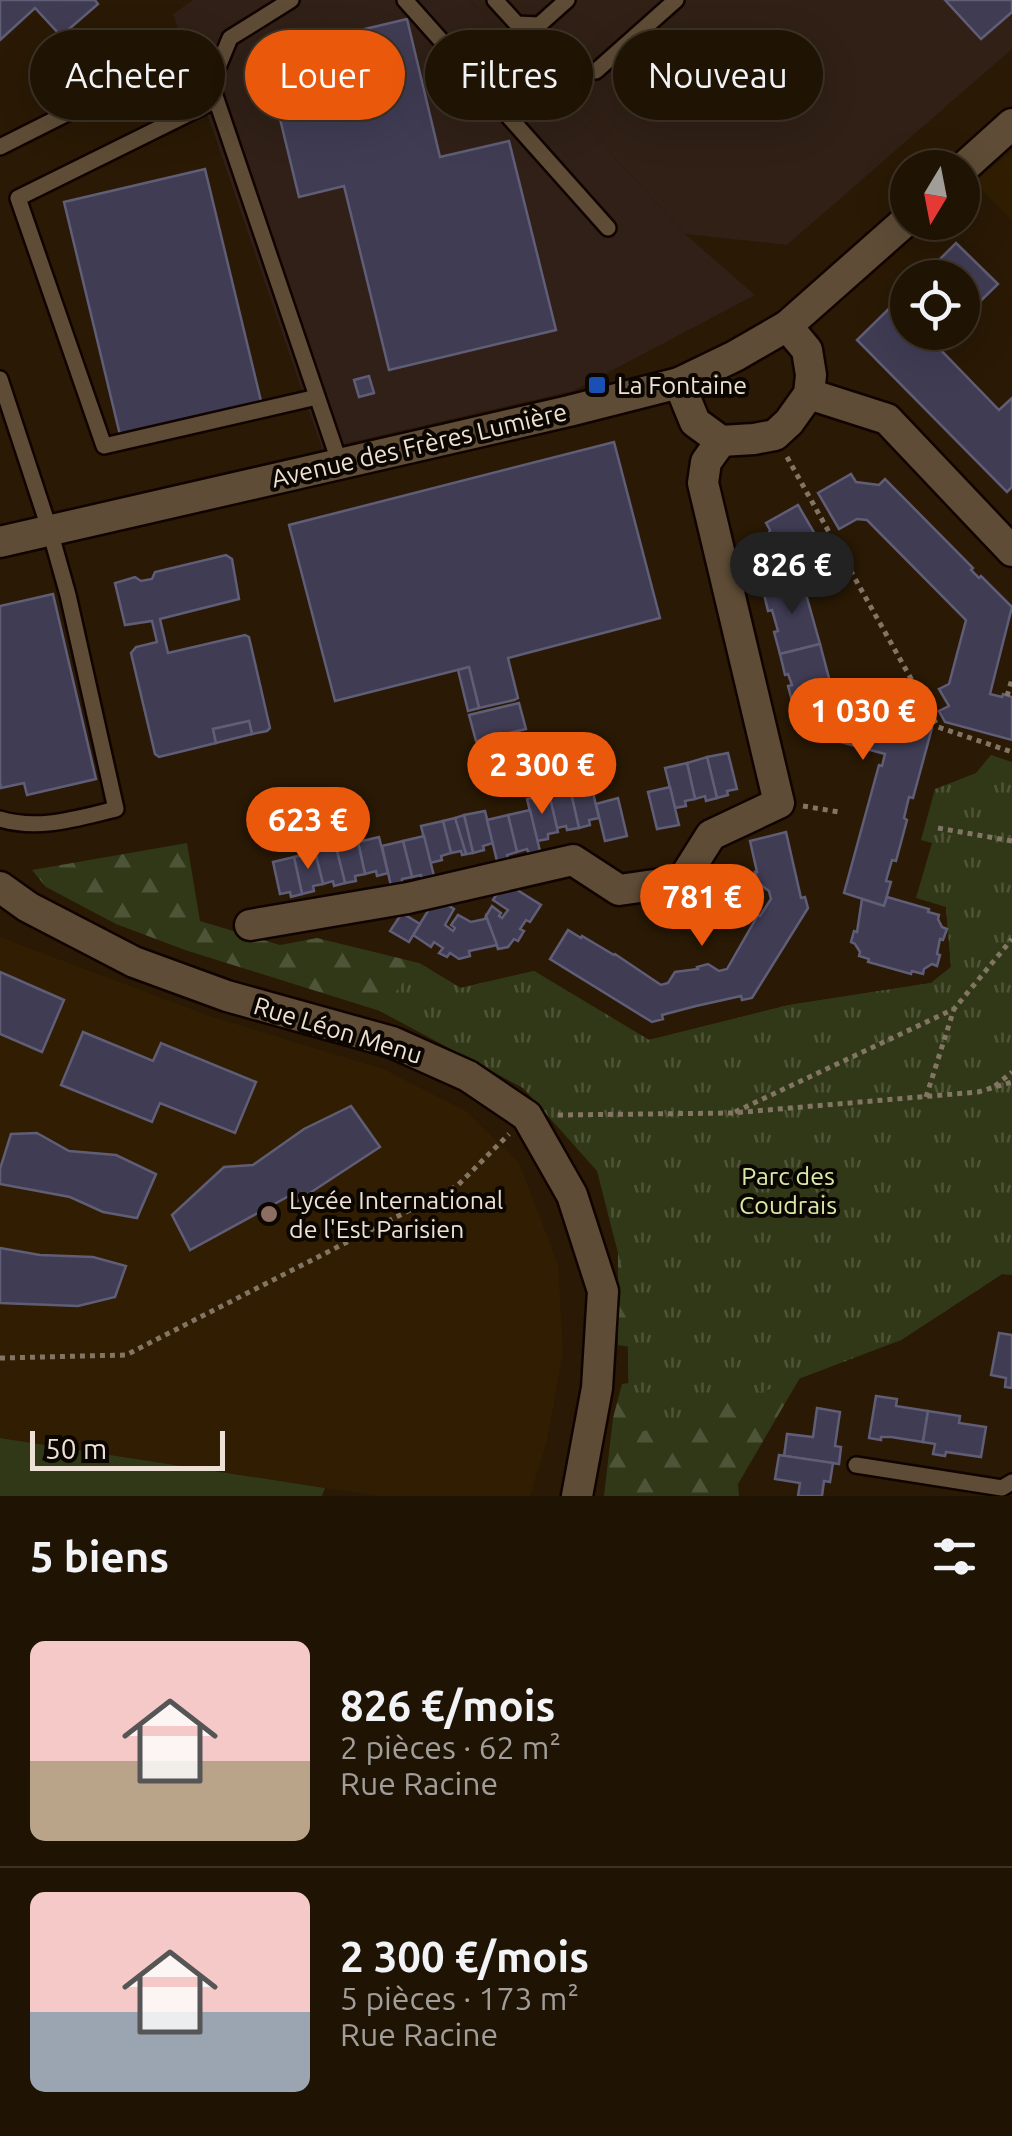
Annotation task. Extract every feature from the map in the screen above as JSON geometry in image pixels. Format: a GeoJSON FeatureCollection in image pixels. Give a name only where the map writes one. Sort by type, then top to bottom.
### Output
{"type":"FeatureCollection","features":[{"type":"Feature","properties":{"kind":"street"},"geometry":{"type":"LineString","coordinates":[[980,153],[1012,124]]}},
{"type":"Feature","properties":{"kind":"street","name":"Avenue des Frères Lumière"},"geometry":{"type":"LineString","coordinates":[[0,542],[679,383],[788,326],[890,235]]}},
{"type":"Feature","properties":{"kind":"street"},"geometry":{"type":"LineString","coordinates":[[679,383],[695,422],[721,441],[775,435],[809,394],[807,350],[788,326]]}},
{"type":"Feature","properties":{"kind":"street"},"geometry":{"type":"LineString","coordinates":[[809,394],[887,419],[1012,551]]}},
{"type":"Feature","properties":{"kind":"street"},"geometry":{"type":"LineString","coordinates":[[250,925],[408,898],[573,860],[619,890],[682,880],[710,834],[779,802],[702,483],[706,462],[721,441]]}},
{"type":"Feature","properties":{"kind":"street","name":"Rue Léon Menu"},"geometry":{"type":"LineString","coordinates":[[0,887],[28,907],[134,962],[227,996],[392,1042],[468,1076],[527,1116],[572,1194],[602,1291],[597,1388],[577,1496]]}},
{"type":"Feature","properties":{"kind":"lane"},"geometry":{"type":"LineString","coordinates":[[225,50],[230,38],[291,0]]}},
{"type":"Feature","properties":{"kind":"lane"},"geometry":{"type":"LineString","coordinates":[[405,0],[608,228]]}},
{"type":"Feature","properties":{"kind":"lane"},"geometry":{"type":"LineString","coordinates":[[494,0],[517,24],[539,25],[567,0]]}},
{"type":"Feature","properties":{"kind":"lane"},"geometry":{"type":"LineString","coordinates":[[596,72],[676,0]]}},
{"type":"Feature","properties":{"kind":"lane"},"geometry":{"type":"LineString","coordinates":[[0,147],[54,120]]}},
{"type":"Feature","properties":{"kind":"lane"},"geometry":{"type":"LineString","coordinates":[[176,120],[18,198],[104,446],[318,396]]}},
{"type":"Feature","properties":{"kind":"lane"},"geometry":{"type":"LineString","coordinates":[[223,120],[340,464]]}},
{"type":"Feature","properties":{"kind":"lane"},"geometry":{"type":"LineString","coordinates":[[0,380],[68,595],[116,809],[48,824],[16,824],[0,819]]}},
{"type":"Feature","properties":{"kind":"lane"},"geometry":{"type":"LineString","coordinates":[[856,1465],[1002,1488],[1012,1482]]}},
{"type":"Feature","properties":{"kind":"path"},"geometry":{"type":"LineString","coordinates":[[775,435],[938,727],[1012,752]]}},
{"type":"Feature","properties":{"kind":"path"},"geometry":{"type":"LineString","coordinates":[[1008,696],[1012,678]]}},
{"type":"Feature","properties":{"kind":"path"},"geometry":{"type":"LineString","coordinates":[[938,828],[1012,840]]}},
{"type":"Feature","properties":{"kind":"path"},"geometry":{"type":"LineString","coordinates":[[926,1097],[954,1008],[1012,939]]}},
{"type":"Feature","properties":{"kind":"path"},"geometry":{"type":"LineString","coordinates":[[732,1113],[954,1008]]}},
{"type":"Feature","properties":{"kind":"path"},"geometry":{"type":"LineString","coordinates":[[992,1088],[1012,1072]]}},
{"type":"Feature","properties":{"kind":"path"},"geometry":{"type":"LineString","coordinates":[[0,1358],[126,1355],[457,1186],[527,1116],[732,1113],[978,1092],[1012,1082]]}},
{"type":"Feature","properties":{"kind":"shaded area"},"geometry":{"type":"Polygon","coordinates":[[[193,0],[470,0],[498,30],[425,30],[425,120],[580,120],[685,234],[755,295],[573,391],[322,449],[209,120],[225,120],[225,30],[178,30],[173,14],[193,0]]]}},
{"type":"Feature","properties":{"kind":"shaded area"},"geometry":{"type":"Polygon","coordinates":[[[470,0],[1012,0],[1012,49],[896,150],[890,150],[890,155],[787,245],[685,234],[580,120],[593,120],[593,30],[498,30],[470,0]]]}},
{"type":"Feature","properties":{"kind":"shaded area"},"geometry":{"type":"Polygon","coordinates":[[[1012,151],[1012,220],[980,188],[980,177],[1012,151]]]}},
{"type":"Feature","properties":{"kind":"shaded area","name":"Lycée International de l'Est Parisien"},"geometry":{"type":"Polygon","coordinates":[[[0,937],[210,1016],[383,1069],[466,1111],[519,1163],[558,1264],[563,1352],[547,1441],[530,1496],[378,1496],[0,1438],[0,937]]]}},
{"type":"Feature","properties":{"kind":"green space","name":"Parc des Coudrais"},"geometry":{"type":"Polygon","coordinates":[[[991,755],[1012,762],[1012,1275],[1002,1274],[901,1340],[629,1436],[627,1288],[597,1171],[523,1088],[380,1011],[419,963],[461,988],[534,971],[649,1040],[789,1005],[931,983],[951,967],[946,907],[916,898],[932,843],[921,840],[935,789],[976,773],[991,755]]]}},
{"type":"Feature","properties":{"kind":"green space"},"geometry":{"type":"Polygon","coordinates":[[[187,843],[200,921],[280,945],[317,938],[419,963],[460,988],[534,971],[649,1040],[789,1005],[931,983],[951,967],[946,906],[1012,895],[655,1351],[618,1345],[618,1137],[380,1011],[185,950],[116,924],[46,887],[32,870],[187,843]]]}},
{"type":"Feature","properties":{"kind":"green space"},"geometry":{"type":"Polygon","coordinates":[[[934,1256],[1012,1275],[1002,1274],[901,1340],[801,1376],[738,1484],[739,1496],[604,1496],[613,1418],[622,1384],[637,1382],[934,1256]]]}},
{"type":"Feature","properties":{"kind":"green space"},"geometry":{"type":"Polygon","coordinates":[[[0,1438],[325,1488],[322,1496],[0,1496],[0,1438]]]}},
{"type":"Feature","properties":{"kind":"building"},"geometry":{"type":"Polygon","coordinates":[[[0,0],[95,0],[98,4],[68,30],[55,30],[35,8],[0,40],[0,0]]]}},
{"type":"Feature","properties":{"kind":"building"},"geometry":{"type":"Polygon","coordinates":[[[945,0],[1012,0],[1012,12],[981,39],[945,0]]]}},
{"type":"Feature","properties":{"kind":"building"},"geometry":{"type":"Polygon","coordinates":[[[407,19],[425,94],[425,120],[431,120],[440,157],[509,141],[556,330],[389,370],[344,186],[299,197],[280,120],[405,120],[405,30],[361,30],[407,19]]]}},
{"type":"Feature","properties":{"kind":"building"},"geometry":{"type":"Polygon","coordinates":[[[205,169],[261,401],[120,435],[64,202],[205,169]]]}},
{"type":"Feature","properties":{"kind":"building"},"geometry":{"type":"Polygon","coordinates":[[[956,243],[973,260],[939,260],[956,243]]]}},
{"type":"Feature","properties":{"kind":"building"},"geometry":{"type":"Polygon","coordinates":[[[980,266],[998,284],[980,302],[980,266]]]}},
{"type":"Feature","properties":{"kind":"building"},"geometry":{"type":"Polygon","coordinates":[[[890,308],[890,350],[941,350],[999,410],[1012,398],[1012,487],[1007,492],[857,340],[890,308]]]}},
{"type":"Feature","properties":{"kind":"building"},"geometry":{"type":"Polygon","coordinates":[[[369,376],[374,393],[359,397],[354,380],[369,376]]]}},
{"type":"Feature","properties":{"kind":"building"},"geometry":{"type":"Polygon","coordinates":[[[614,442],[660,618],[508,658],[518,698],[514,700],[479,708],[469,667],[335,701],[289,525],[614,442]]]}},
{"type":"Feature","properties":{"kind":"building"},"geometry":{"type":"Polygon","coordinates":[[[851,474],[856,482],[879,485],[885,479],[971,570],[1012,607],[990,694],[1012,697],[1012,740],[945,722],[939,711],[949,706],[939,689],[949,684],[966,620],[867,520],[857,519],[839,529],[818,493],[851,474]]]}},
{"type":"Feature","properties":{"kind":"building"},"geometry":{"type":"Polygon","coordinates":[[[798,505],[819,541],[801,551],[797,561],[802,580],[763,590],[753,554],[761,552],[770,530],[766,523],[798,505]]]}},
{"type":"Feature","properties":{"kind":"building"},"geometry":{"type":"Polygon","coordinates":[[[226,555],[232,559],[239,599],[160,619],[168,653],[249,637],[270,728],[252,734],[249,721],[213,729],[216,743],[159,757],[155,754],[131,653],[136,647],[157,642],[152,621],[125,625],[115,583],[135,577],[141,581],[152,579],[155,572],[226,555]]]}},
{"type":"Feature","properties":{"kind":"building"},"geometry":{"type":"Polygon","coordinates":[[[802,580],[820,644],[780,654],[774,632],[778,631],[763,590],[802,580]]]}},
{"type":"Feature","properties":{"kind":"building"},"geometry":{"type":"Polygon","coordinates":[[[53,594],[96,779],[27,795],[24,783],[1,788],[0,783],[0,606],[53,594]]]}},
{"type":"Feature","properties":{"kind":"building"},"geometry":{"type":"Polygon","coordinates":[[[820,644],[834,697],[896,714],[906,708],[916,725],[926,719],[932,728],[913,798],[909,797],[896,861],[892,860],[886,881],[891,882],[884,906],[844,893],[885,754],[800,731],[788,686],[792,685],[788,674],[785,675],[780,654],[820,644]]]}},
{"type":"Feature","properties":{"kind":"building"},"geometry":{"type":"Polygon","coordinates":[[[469,667],[479,708],[468,711],[458,670],[469,667]]]}},
{"type":"Feature","properties":{"kind":"building"},"geometry":{"type":"Polygon","coordinates":[[[519,703],[526,729],[476,741],[469,715],[519,703]]]}},
{"type":"Feature","properties":{"kind":"building"},"geometry":{"type":"Polygon","coordinates":[[[249,721],[252,734],[216,743],[213,729],[249,721]]]}},
{"type":"Feature","properties":{"kind":"building"},"geometry":{"type":"Polygon","coordinates":[[[728,753],[737,789],[717,798],[707,757],[728,753]]]}},
{"type":"Feature","properties":{"kind":"building"},"geometry":{"type":"Polygon","coordinates":[[[707,757],[717,798],[706,801],[705,796],[695,799],[687,763],[707,757]]]}},
{"type":"Feature","properties":{"kind":"building"},"geometry":{"type":"Polygon","coordinates":[[[687,763],[695,799],[675,808],[665,768],[687,763]]]}},
{"type":"Feature","properties":{"kind":"building"},"geometry":{"type":"Polygon","coordinates":[[[591,784],[599,818],[579,828],[570,789],[591,784]]]}},
{"type":"Feature","properties":{"kind":"building"},"geometry":{"type":"Polygon","coordinates":[[[670,787],[679,825],[657,829],[648,792],[670,787]]]}},
{"type":"Feature","properties":{"kind":"building"},"geometry":{"type":"Polygon","coordinates":[[[570,789],[579,828],[557,828],[549,794],[570,789]]]}},
{"type":"Feature","properties":{"kind":"building"},"geometry":{"type":"Polygon","coordinates":[[[549,794],[558,832],[537,841],[527,799],[549,794]]]}},
{"type":"Feature","properties":{"kind":"building"},"geometry":{"type":"Polygon","coordinates":[[[618,798],[627,836],[605,841],[596,804],[618,798]]]}},
{"type":"Feature","properties":{"kind":"building"},"geometry":{"type":"Polygon","coordinates":[[[530,810],[540,851],[529,854],[527,849],[517,852],[508,815],[530,810]]]}},
{"type":"Feature","properties":{"kind":"building"},"geometry":{"type":"Polygon","coordinates":[[[485,811],[493,843],[473,853],[464,815],[485,811]]]}},
{"type":"Feature","properties":{"kind":"building"},"geometry":{"type":"Polygon","coordinates":[[[464,815],[473,853],[466,854],[455,818],[464,815]]]}},
{"type":"Feature","properties":{"kind":"building"},"geometry":{"type":"Polygon","coordinates":[[[508,815],[517,852],[497,861],[487,820],[508,815]]]}},
{"type":"Feature","properties":{"kind":"building"},"geometry":{"type":"Polygon","coordinates":[[[455,818],[466,854],[462,855],[461,851],[451,853],[443,821],[455,818]]]}},
{"type":"Feature","properties":{"kind":"building"},"geometry":{"type":"Polygon","coordinates":[[[443,821],[451,853],[430,863],[421,826],[443,821]]]}},
{"type":"Feature","properties":{"kind":"building"},"geometry":{"type":"Polygon","coordinates":[[[786,832],[801,898],[805,897],[808,908],[752,998],[742,1000],[741,996],[696,1006],[662,1015],[663,1019],[652,1022],[550,959],[568,930],[615,954],[661,985],[668,983],[675,972],[708,964],[719,971],[727,969],[771,899],[769,891],[758,883],[750,841],[786,832]]]}},
{"type":"Feature","properties":{"kind":"building"},"geometry":{"type":"Polygon","coordinates":[[[424,836],[434,876],[422,879],[421,875],[412,877],[403,841],[424,836]]]}},
{"type":"Feature","properties":{"kind":"building"},"geometry":{"type":"Polygon","coordinates":[[[379,837],[388,873],[365,874],[358,842],[379,837]]]}},
{"type":"Feature","properties":{"kind":"building"},"geometry":{"type":"Polygon","coordinates":[[[403,841],[412,877],[391,886],[382,846],[403,841]]]}},
{"type":"Feature","properties":{"kind":"building"},"geometry":{"type":"Polygon","coordinates":[[[358,842],[365,874],[345,883],[336,847],[358,842]]]}},
{"type":"Feature","properties":{"kind":"building"},"geometry":{"type":"Polygon","coordinates":[[[336,847],[345,883],[323,884],[315,852],[336,847]]]}},
{"type":"Feature","properties":{"kind":"building"},"geometry":{"type":"Polygon","coordinates":[[[315,852],[323,884],[302,894],[294,857],[315,852]]]}},
{"type":"Feature","properties":{"kind":"building"},"geometry":{"type":"Polygon","coordinates":[[[294,857],[302,894],[291,897],[290,892],[280,894],[273,862],[294,857]]]}},
{"type":"Feature","properties":{"kind":"building"},"geometry":{"type":"Polygon","coordinates":[[[514,888],[541,905],[520,929],[524,931],[518,941],[514,939],[508,947],[498,949],[486,916],[492,906],[502,918],[508,910],[493,900],[498,892],[514,888]]]}},
{"type":"Feature","properties":{"kind":"building"},"geometry":{"type":"Polygon","coordinates":[[[887,897],[939,915],[942,927],[947,929],[943,940],[940,939],[937,966],[932,964],[923,974],[911,974],[859,956],[851,942],[854,931],[857,932],[862,899],[884,906],[887,897]]]}},
{"type":"Feature","properties":{"kind":"building"},"geometry":{"type":"Polygon","coordinates":[[[444,903],[454,909],[445,925],[453,931],[451,925],[458,915],[471,922],[486,916],[497,945],[469,951],[470,956],[459,959],[450,953],[447,957],[439,953],[443,948],[434,942],[431,947],[413,935],[431,906],[444,903]]]}},
{"type":"Feature","properties":{"kind":"building"},"geometry":{"type":"Polygon","coordinates":[[[402,913],[420,924],[409,942],[390,931],[402,913]]]}},
{"type":"Feature","properties":{"kind":"building"},"geometry":{"type":"Polygon","coordinates":[[[0,972],[64,1000],[42,1052],[0,1034],[0,972]]]}},
{"type":"Feature","properties":{"kind":"building"},"geometry":{"type":"Polygon","coordinates":[[[83,1032],[153,1061],[161,1043],[256,1082],[235,1133],[160,1103],[152,1122],[61,1085],[83,1032]]]}},
{"type":"Feature","properties":{"kind":"building"},"geometry":{"type":"Polygon","coordinates":[[[351,1106],[380,1147],[293,1204],[289,1196],[190,1250],[172,1215],[224,1167],[253,1165],[304,1129],[351,1106]]]}},
{"type":"Feature","properties":{"kind":"building"},"geometry":{"type":"Polygon","coordinates":[[[37,1133],[69,1151],[116,1155],[156,1174],[137,1218],[103,1212],[70,1197],[0,1184],[0,1169],[11,1134],[37,1133]]]}},
{"type":"Feature","properties":{"kind":"building"},"geometry":{"type":"Polygon","coordinates":[[[0,1248],[40,1255],[93,1257],[126,1266],[115,1297],[78,1306],[0,1303],[0,1248]]]}},
{"type":"Feature","properties":{"kind":"building"},"geometry":{"type":"Polygon","coordinates":[[[999,1333],[1012,1335],[1012,1388],[1005,1387],[1006,1378],[991,1375],[999,1333]]]}},
{"type":"Feature","properties":{"kind":"building"},"geometry":{"type":"Polygon","coordinates":[[[876,1396],[897,1399],[896,1406],[928,1411],[923,1442],[869,1438],[876,1396]]]}},
{"type":"Feature","properties":{"kind":"building"},"geometry":{"type":"Polygon","coordinates":[[[817,1408],[840,1412],[835,1446],[841,1447],[839,1464],[784,1456],[787,1434],[813,1437],[817,1408]]]}},
{"type":"Feature","properties":{"kind":"building"},"geometry":{"type":"Polygon","coordinates":[[[928,1411],[960,1416],[959,1423],[986,1427],[981,1457],[933,1454],[935,1444],[923,1442],[928,1411]]]}},
{"type":"Feature","properties":{"kind":"building"},"geometry":{"type":"Polygon","coordinates":[[[779,1455],[833,1463],[830,1482],[824,1481],[822,1496],[798,1496],[800,1483],[775,1479],[779,1455]]]}},
{"type":"Feature","properties":{"kind":"place","name":"La Fontaine"},"geometry":{"type":"Point","coordinates":[597,385]}},
{"type":"Feature","properties":{"kind":"place","name":"Lycée International de l'Est Parisien"},"geometry":{"type":"Point","coordinates":[269,1214]}}]}
